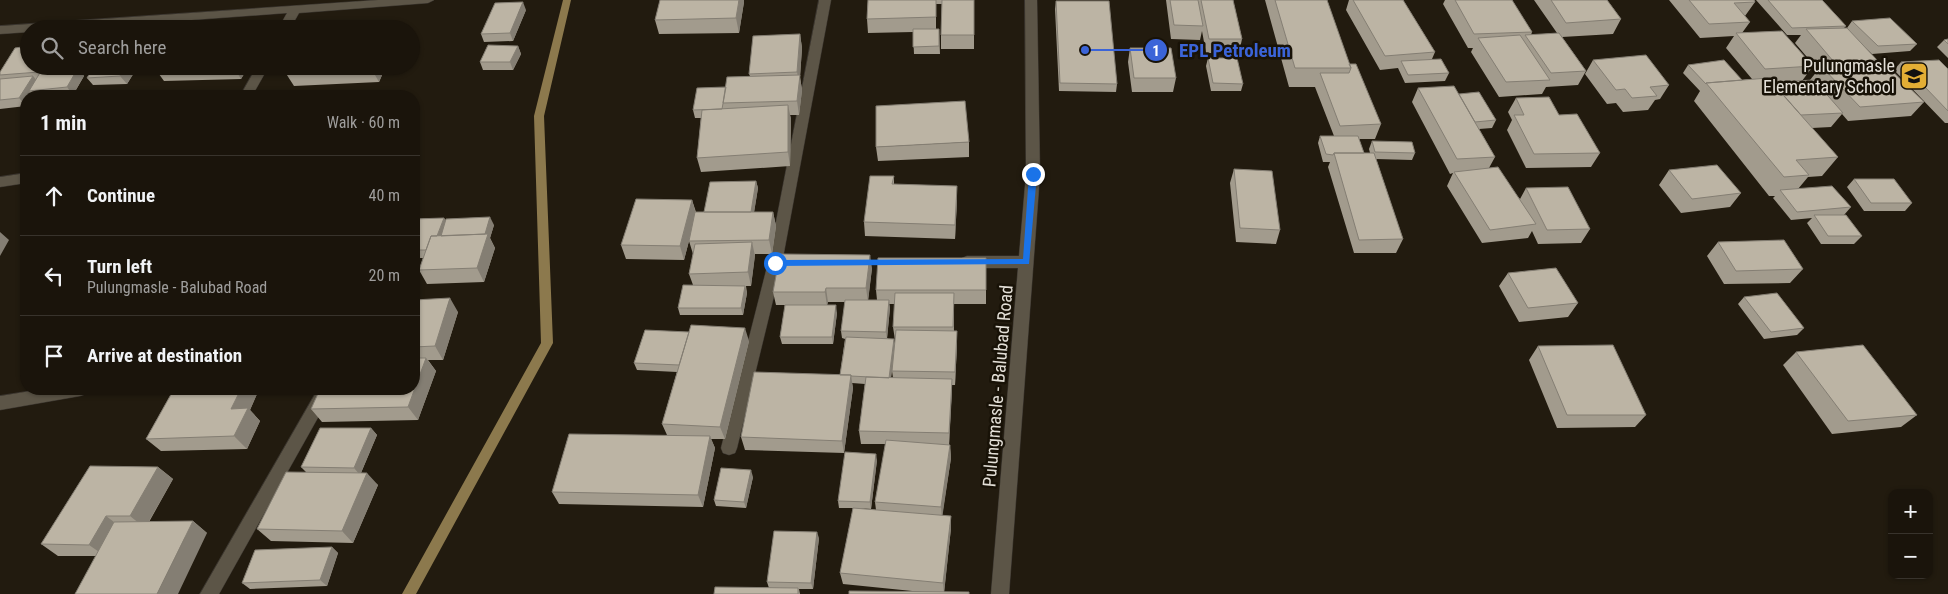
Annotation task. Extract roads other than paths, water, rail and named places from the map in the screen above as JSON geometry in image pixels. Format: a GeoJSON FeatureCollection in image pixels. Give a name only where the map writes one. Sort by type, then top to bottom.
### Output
{"type":"FeatureCollection","features":[{"type":"Feature","properties":{"kind":"street"},"geometry":{"type":"LineString","coordinates":[[140,20],[428,0]]}},
{"type":"Feature","properties":{"kind":"street"},"geometry":{"type":"LineString","coordinates":[[729,448],[780,263],[826,0]]}},
{"type":"Feature","properties":{"kind":"street","name":"Pulungmasle - Balubad Road"},"geometry":{"type":"LineString","coordinates":[[1000,594],[1033,174],[1031,0]]}},
{"type":"Feature","properties":{"kind":"street"},"geometry":{"type":"LineString","coordinates":[[289,20],[295,9]]}},
{"type":"Feature","properties":{"kind":"street"},"geometry":{"type":"LineString","coordinates":[[0,30],[20,29]]}},
{"type":"Feature","properties":{"kind":"street"},"geometry":{"type":"LineString","coordinates":[[249,90],[258,75]]}},
{"type":"Feature","properties":{"kind":"street"},"geometry":{"type":"LineString","coordinates":[[0,182],[20,179]]}},
{"type":"Feature","properties":{"kind":"street"},"geometry":{"type":"LineString","coordinates":[[949,262],[1026,262]]}},
{"type":"Feature","properties":{"kind":"street"},"geometry":{"type":"LineString","coordinates":[[0,404],[48,395]]}},
{"type":"Feature","properties":{"kind":"street"},"geometry":{"type":"LineString","coordinates":[[209,594],[323,395]]}},
{"type":"Feature","properties":{"kind":"waterway"},"geometry":{"type":"LineString","coordinates":[[409,594],[547,343],[539,116],[567,0]]}},
{"type":"Feature","properties":{"kind":"place","name":"EPL Petroleum"},"geometry":{"type":"Point","coordinates":[1085,50]}},
{"type":"Feature","properties":{"kind":"place","name":"Pulungmasle Elementary School"},"geometry":{"type":"Point","coordinates":[1914,76]}}]}
